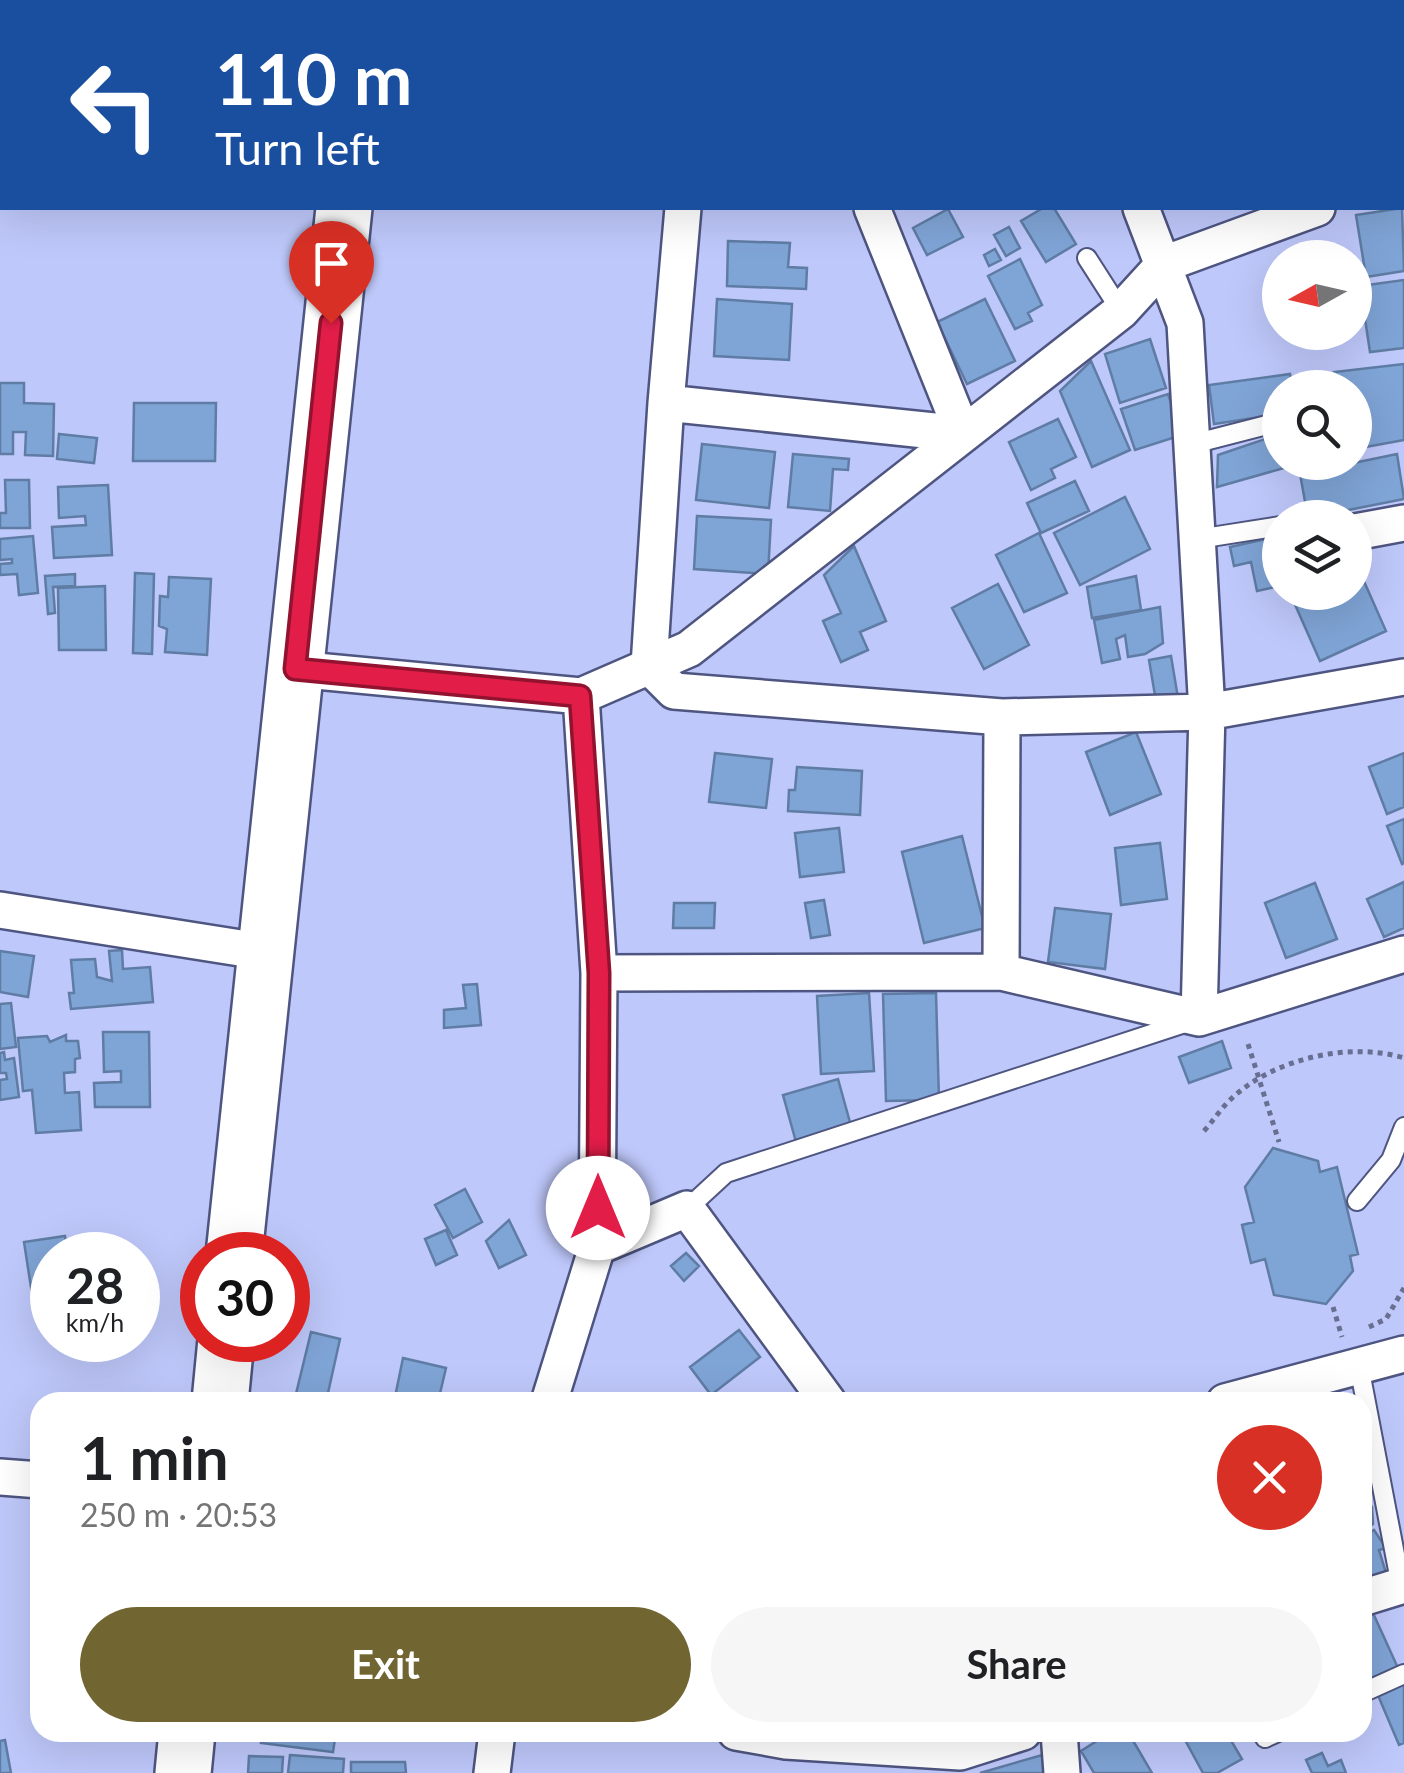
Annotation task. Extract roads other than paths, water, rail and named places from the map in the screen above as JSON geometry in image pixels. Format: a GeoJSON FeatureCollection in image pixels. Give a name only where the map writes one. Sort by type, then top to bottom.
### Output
{"type":"FeatureCollection","features":[{"type":"Feature","properties":{"kind":"main road"},"geometry":{"type":"LineString","coordinates":[[236,1232],[344,210]]}},
{"type":"Feature","properties":{"kind":"main road"},"geometry":{"type":"LineString","coordinates":[[221,1392],[224,1362]]}},
{"type":"Feature","properties":{"kind":"main road"},"geometry":{"type":"LineString","coordinates":[[183,1773],[186,1742]]}},
{"type":"Feature","properties":{"kind":"street"},"geometry":{"type":"LineString","coordinates":[[648,666],[683,210]]}},
{"type":"Feature","properties":{"kind":"street"},"geometry":{"type":"LineString","coordinates":[[873,210],[963,434]]}},
{"type":"Feature","properties":{"kind":"street"},"geometry":{"type":"LineString","coordinates":[[1143,210],[1184,323],[1193,444],[1207,712],[1199,1018]]}},
{"type":"Feature","properties":{"kind":"street"},"geometry":{"type":"LineString","coordinates":[[295,669],[580,696],[689,649],[1121,310],[1164,264],[1312,210]]}},
{"type":"Feature","properties":{"kind":"street"},"geometry":{"type":"LineString","coordinates":[[666,403],[963,434]]}},
{"type":"Feature","properties":{"kind":"street"},"geometry":{"type":"LineString","coordinates":[[1372,529],[1404,523]]}},
{"type":"Feature","properties":{"kind":"street"},"geometry":{"type":"LineString","coordinates":[[648,666],[674,691],[1002,718],[1207,712],[1404,677]]}},
{"type":"Feature","properties":{"kind":"street"},"geometry":{"type":"LineString","coordinates":[[552,1392],[597,1247],[599,973],[580,696]]}},
{"type":"Feature","properties":{"kind":"street"},"geometry":{"type":"LineString","coordinates":[[1001,972],[1002,718]]}},
{"type":"Feature","properties":{"kind":"street"},"geometry":{"type":"LineString","coordinates":[[0,910],[265,952]]}},
{"type":"Feature","properties":{"kind":"street"},"geometry":{"type":"LineString","coordinates":[[599,973],[1001,972],[1199,1018],[1404,954]]}},
{"type":"Feature","properties":{"kind":"street"},"geometry":{"type":"LineString","coordinates":[[597,1247],[687,1210],[821,1392]]}},
{"type":"Feature","properties":{"kind":"street"},"geometry":{"type":"LineString","coordinates":[[1269,1392],[1404,1354]]}},
{"type":"Feature","properties":{"kind":"street"},"geometry":{"type":"LineString","coordinates":[[0,1477],[30,1479]]}},
{"type":"Feature","properties":{"kind":"street"},"geometry":{"type":"LineString","coordinates":[[1372,1595],[1402,1585]]}},
{"type":"Feature","properties":{"kind":"street"},"geometry":{"type":"LineString","coordinates":[[492,1773],[496,1742]]}},
{"type":"Feature","properties":{"kind":"street"},"geometry":{"type":"LineString","coordinates":[[755,1742],[784,1757],[856,1742]]}},
{"type":"Feature","properties":{"kind":"street"},"geometry":{"type":"LineString","coordinates":[[891,1742],[960,1752],[991,1742]]}},
{"type":"Feature","properties":{"kind":"street"},"geometry":{"type":"LineString","coordinates":[[1060,1742],[1062,1773]]}},
{"type":"Feature","properties":{"kind":"lane"},"geometry":{"type":"LineString","coordinates":[[1087,258],[1121,310]]}},
{"type":"Feature","properties":{"kind":"lane"},"geometry":{"type":"LineString","coordinates":[[1193,444],[1262,427]]}},
{"type":"Feature","properties":{"kind":"lane"},"geometry":{"type":"LineString","coordinates":[[1198,539],[1262,529]]}},
{"type":"Feature","properties":{"kind":"lane"},"geometry":{"type":"LineString","coordinates":[[687,1210],[726,1173],[1199,1018]]}},
{"type":"Feature","properties":{"kind":"lane"},"geometry":{"type":"LineString","coordinates":[[1357,1200],[1391,1160],[1404,1127]]}},
{"type":"Feature","properties":{"kind":"lane"},"geometry":{"type":"LineString","coordinates":[[1359,1366],[1364,1392]]}},
{"type":"Feature","properties":{"kind":"lane"},"geometry":{"type":"LineString","coordinates":[[1372,1432],[1402,1585]]}},
{"type":"Feature","properties":{"kind":"lane"},"geometry":{"type":"LineString","coordinates":[[1372,1688],[1404,1674]]}}]}
